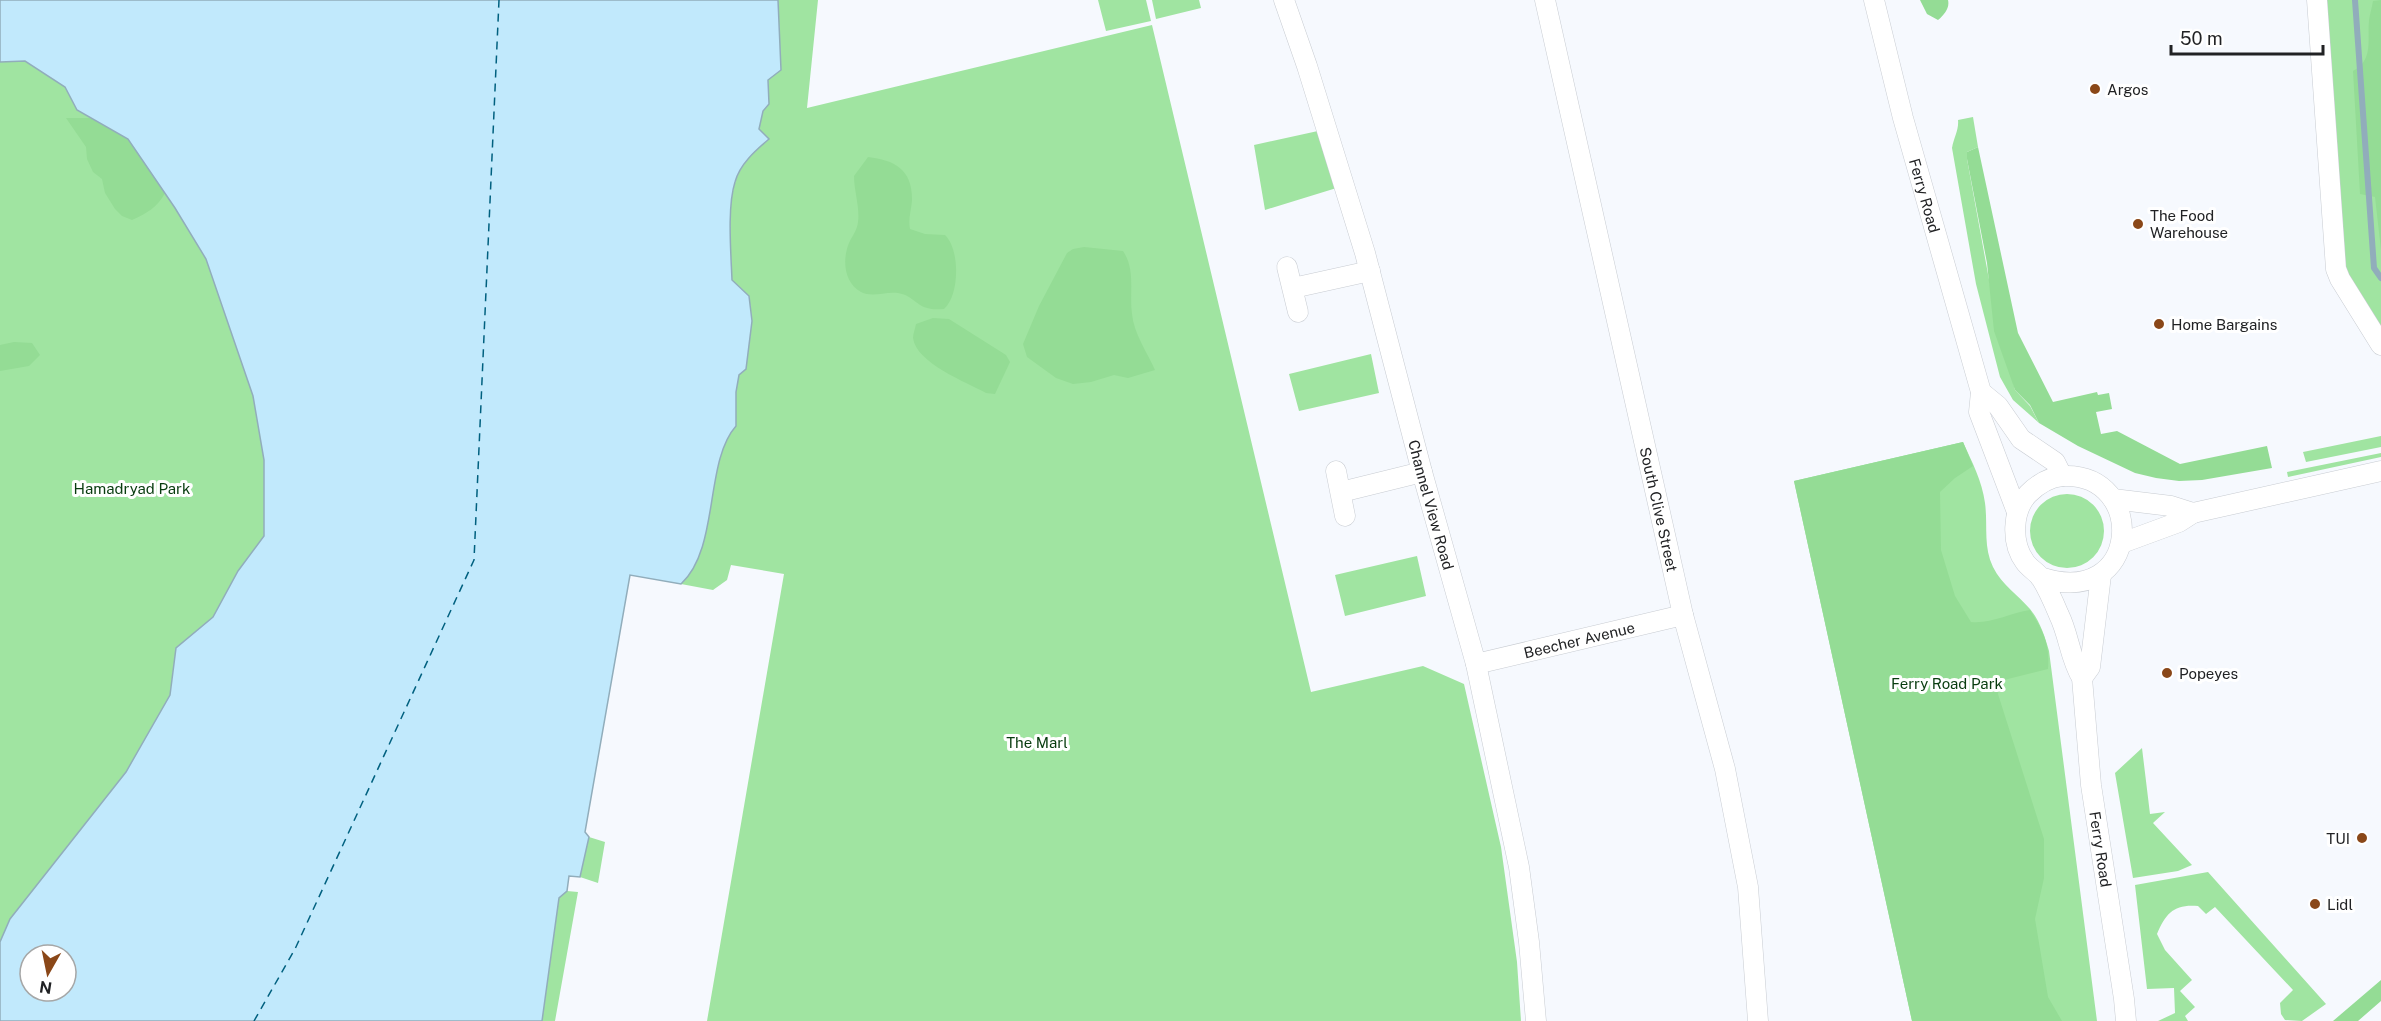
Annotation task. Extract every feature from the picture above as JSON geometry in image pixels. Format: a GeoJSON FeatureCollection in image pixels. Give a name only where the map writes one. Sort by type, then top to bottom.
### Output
{"type":"FeatureCollection","features":[{"type":"Feature","properties":{"kind":"street","name":"Channel View Road"},"geometry":{"type":"LineString","coordinates":[[1284,0],[1308,66],[1370,271],[1422,472],[1476,664],[1517,856],[1529,942],[1536,1021]]}},
{"type":"Feature","properties":{"kind":"street","name":"South Clive Street"},"geometry":{"type":"LineString","coordinates":[[1545,0],[1683,615],[1725,769],[1748,887],[1758,1021]]}},
{"type":"Feature","properties":{"kind":"street","name":"Ferry Road"},"geometry":{"type":"LineString","coordinates":[[1874,0],[1903,118],[1981,392],[1979,412],[2017,512],[2015,536],[2020,554],[2025,563],[2040,577],[2063,624],[2075,667],[2082,678],[2090,775],[2126,1021]]}},
{"type":"Feature","properties":{"kind":"street"},"geometry":{"type":"LineString","coordinates":[[2317,0],[2336,269],[2381,345]]}},
{"type":"Feature","properties":{"kind":"street"},"geometry":{"type":"LineString","coordinates":[[1287,267],[1298,312]]}},
{"type":"Feature","properties":{"kind":"street"},"geometry":{"type":"LineString","coordinates":[[1293,288],[1370,271]]}},
{"type":"Feature","properties":{"kind":"street"},"geometry":{"type":"LineString","coordinates":[[1981,392],[1998,406],[2021,439],[2055,462],[2062,476]]}},
{"type":"Feature","properties":{"kind":"street"},"geometry":{"type":"LineString","coordinates":[[1336,471],[1345,516]]}},
{"type":"Feature","properties":{"kind":"street"},"geometry":{"type":"LineString","coordinates":[[2017,512],[2023,499],[2048,480],[2062,476],[2081,477],[2098,485],[2113,499],[2121,516],[2122,543],[2179,522],[2193,513],[2381,471]]}},
{"type":"Feature","properties":{"kind":"street"},"geometry":{"type":"LineString","coordinates":[[1341,492],[1422,472]]}},
{"type":"Feature","properties":{"kind":"street"},"geometry":{"type":"LineString","coordinates":[[2113,499],[2171,506],[2193,513]]}},
{"type":"Feature","properties":{"kind":"street","name":"Ferry Road"},"geometry":{"type":"LineString","coordinates":[[2082,678],[2090,667],[2101,575],[2114,560],[2122,543]]}},
{"type":"Feature","properties":{"kind":"street"},"geometry":{"type":"LineString","coordinates":[[2040,577],[2060,584],[2083,582],[2101,575]]}},
{"type":"Feature","properties":{"kind":"street","name":"Beecher Avenue"},"geometry":{"type":"LineString","coordinates":[[1476,664],[1683,615]]}},
{"type":"Feature","properties":{"kind":"green space","name":"The Marl"},"geometry":{"type":"Polygon","coordinates":[[[778,0],[818,0],[807,108],[1152,25],[1311,692],[1423,666],[1464,684],[1501,847],[1517,962],[1521,1021],[707,1021],[784,574],[731,565],[727,580],[713,590],[681,584],[693,568],[701,549],[719,461],[726,442],[736,426],[736,392],[739,375],[746,369],[752,321],[749,296],[732,280],[731,205],[740,170],[753,153],[769,139],[759,129],[763,111],[769,104],[768,79],[781,70],[778,0]]]}},
{"type":"Feature","properties":{"kind":"green space"},"geometry":{"type":"Polygon","coordinates":[[[1098,0],[1146,0],[1151,21],[1106,31],[1098,0]]]}},
{"type":"Feature","properties":{"kind":"green space"},"geometry":{"type":"Polygon","coordinates":[[[1152,0],[1199,0],[1201,8],[1156,19],[1152,0]]]}},
{"type":"Feature","properties":{"kind":"green space"},"geometry":{"type":"Polygon","coordinates":[[[1920,0],[1948,0],[1948,6],[1938,20],[1927,14],[1920,0]]]}},
{"type":"Feature","properties":{"kind":"green space"},"geometry":{"type":"Polygon","coordinates":[[[2326,0],[2381,0],[2381,329],[2352,285],[2345,267],[2326,0]]]}},
{"type":"Feature","properties":{"kind":"green space"},"geometry":{"type":"Polygon","coordinates":[[[2381,0],[2381,250],[2375,197],[2360,194],[2353,71],[2360,66],[2367,55],[2369,20],[2373,1],[2381,0]]]}},
{"type":"Feature","properties":{"kind":"green space","name":"Hamadryad Park"},"geometry":{"type":"Polygon","coordinates":[[[25,61],[65,87],[77,110],[128,139],[175,208],[206,259],[253,396],[264,460],[264,536],[238,571],[213,617],[176,648],[170,695],[126,772],[10,919],[0,942],[0,62],[25,61]]]}},
{"type":"Feature","properties":{"kind":"green space"},"geometry":{"type":"Polygon","coordinates":[[[1973,117],[1978,147],[1967,152],[1967,159],[1990,285],[2015,390],[2030,406],[2039,423],[2013,400],[2000,377],[1976,284],[1952,148],[1958,120],[1973,117]]]}},
{"type":"Feature","properties":{"kind":"green space"},"geometry":{"type":"Polygon","coordinates":[[[66,118],[90,118],[128,139],[165,193],[159,203],[132,220],[122,216],[105,193],[102,179],[93,172],[87,159],[86,147],[66,118]]]}},
{"type":"Feature","properties":{"kind":"green space"},"geometry":{"type":"Polygon","coordinates":[[[1327,129],[1343,186],[1265,210],[1254,145],[1327,129]]]}},
{"type":"Feature","properties":{"kind":"green space"},"geometry":{"type":"Polygon","coordinates":[[[1978,147],[2018,333],[2053,402],[2097,392],[2098,395],[2109,393],[2112,409],[2096,412],[2101,434],[2117,431],[2180,464],[2267,446],[2272,468],[2202,480],[2179,481],[2156,478],[2135,473],[2078,446],[2039,423],[2030,405],[2015,390],[1994,331],[1987,263],[1967,159],[1967,152],[1978,147]]]}},
{"type":"Feature","properties":{"kind":"green space"},"geometry":{"type":"Polygon","coordinates":[[[868,157],[894,164],[906,174],[912,190],[910,229],[925,234],[945,235],[950,242],[956,272],[953,294],[944,309],[922,306],[898,293],[866,294],[855,288],[848,277],[845,264],[847,250],[858,222],[854,176],[868,157]]]}},
{"type":"Feature","properties":{"kind":"green space"},"geometry":{"type":"Polygon","coordinates":[[[1084,247],[1123,251],[1131,274],[1133,321],[1155,370],[1128,378],[1114,375],[1091,382],[1073,384],[1056,378],[1027,357],[1023,344],[1039,306],[1067,253],[1084,247]]]}},
{"type":"Feature","properties":{"kind":"green space"},"geometry":{"type":"Polygon","coordinates":[[[933,318],[949,319],[1006,355],[1010,362],[995,394],[986,393],[943,371],[923,356],[913,338],[916,324],[933,318]]]}},
{"type":"Feature","properties":{"kind":"green space"},"geometry":{"type":"Polygon","coordinates":[[[14,342],[32,343],[40,355],[29,366],[0,371],[0,345],[14,342]]]}},
{"type":"Feature","properties":{"kind":"green space"},"geometry":{"type":"Polygon","coordinates":[[[1371,354],[1379,393],[1299,411],[1289,374],[1371,354]]]}},
{"type":"Feature","properties":{"kind":"green space"},"geometry":{"type":"Polygon","coordinates":[[[2381,436],[2381,447],[2306,462],[2303,452],[2381,436]]]}},
{"type":"Feature","properties":{"kind":"green space","name":"Ferry Road Park"},"geometry":{"type":"Polygon","coordinates":[[[1963,442],[1984,495],[1987,543],[1993,567],[2005,585],[2034,614],[2049,651],[2097,1021],[1912,1021],[1794,481],[1963,442]]]}},
{"type":"Feature","properties":{"kind":"green space","name":"Ferry Road Park"},"geometry":{"type":"Polygon","coordinates":[[[1963,442],[1973,466],[1940,492],[1941,550],[1955,596],[1971,622],[1986,621],[2030,610],[2047,644],[2048,669],[2000,681],[1998,694],[2044,839],[2044,878],[2035,919],[2048,997],[2062,1021],[1912,1021],[1794,481],[1963,442]]]}},
{"type":"Feature","properties":{"kind":"green space"},"geometry":{"type":"Polygon","coordinates":[[[2381,453],[2381,457],[2288,477],[2287,472],[2381,453]]]}},
{"type":"Feature","properties":{"kind":"green space"},"geometry":{"type":"Polygon","coordinates":[[[2067,494],[2088,500],[2098,510],[2104,531],[2098,552],[2088,562],[2067,568],[2046,562],[2036,552],[2030,531],[2036,510],[2046,500],[2067,494]]]}},
{"type":"Feature","properties":{"kind":"green space"},"geometry":{"type":"Polygon","coordinates":[[[1417,556],[1426,596],[1345,616],[1335,575],[1417,556]]]}},
{"type":"Feature","properties":{"kind":"green space"},"geometry":{"type":"Polygon","coordinates":[[[2142,748],[2150,814],[2165,812],[2153,823],[2192,865],[2178,871],[2133,878],[2115,773],[2142,748]]]}},
{"type":"Feature","properties":{"kind":"green space"},"geometry":{"type":"Polygon","coordinates":[[[589,837],[605,842],[598,883],[580,877],[589,837]]]}},
{"type":"Feature","properties":{"kind":"green space"},"geometry":{"type":"Polygon","coordinates":[[[2208,872],[2326,1004],[2302,1021],[2285,1020],[2281,1014],[2280,1003],[2293,990],[2215,907],[2206,914],[2198,906],[2190,906],[2172,911],[2157,934],[2165,950],[2192,980],[2180,991],[2195,1007],[2185,1016],[2188,1021],[2158,1021],[2175,1013],[2174,988],[2147,989],[2135,885],[2208,872]]]}},
{"type":"Feature","properties":{"kind":"green space"},"geometry":{"type":"Polygon","coordinates":[[[567,891],[578,892],[555,1021],[542,1021],[559,898],[567,891]]]}},
{"type":"Feature","properties":{"kind":"green space"},"geometry":{"type":"Polygon","coordinates":[[[2381,980],[2381,1001],[2358,1021],[2333,1021],[2381,980]]]}},
{"type":"Feature","properties":{"kind":"water"},"geometry":{"type":"Polygon","coordinates":[[[0,0],[778,0],[781,70],[768,80],[769,104],[763,111],[759,129],[769,139],[740,169],[731,204],[732,280],[749,296],[752,321],[746,369],[739,375],[736,392],[736,426],[726,442],[719,461],[702,549],[693,568],[681,584],[630,575],[585,832],[589,837],[580,877],[569,876],[567,891],[559,898],[542,1021],[0,1021],[0,942],[10,919],[126,772],[170,695],[176,648],[213,617],[238,571],[264,536],[264,460],[253,396],[206,259],[175,208],[128,139],[77,110],[65,87],[25,61],[0,62],[0,0]]]}},
{"type":"Feature","properties":{"kind":"waterway"},"geometry":{"type":"LineString","coordinates":[[2355,0],[2374,268],[2381,278]]}},
{"type":"Feature","properties":{"kind":"ferry route"},"geometry":{"type":"LineString","coordinates":[[254,1021],[295,949],[474,560],[499,0]]}},
{"type":"Feature","properties":{"kind":"place","name":"Argos"},"geometry":{"type":"Point","coordinates":[2095,89]}},
{"type":"Feature","properties":{"kind":"place","name":"The Food Warehouse"},"geometry":{"type":"Point","coordinates":[2138,224]}},
{"type":"Feature","properties":{"kind":"place","name":"Home Bargains"},"geometry":{"type":"Point","coordinates":[2159,324]}},
{"type":"Feature","properties":{"kind":"place","name":"Popeyes"},"geometry":{"type":"Point","coordinates":[2167,673]}},
{"type":"Feature","properties":{"kind":"place","name":"TUI"},"geometry":{"type":"Point","coordinates":[2362,838]}},
{"type":"Feature","properties":{"kind":"place","name":"Lidl"},"geometry":{"type":"Point","coordinates":[2315,904]}}]}
